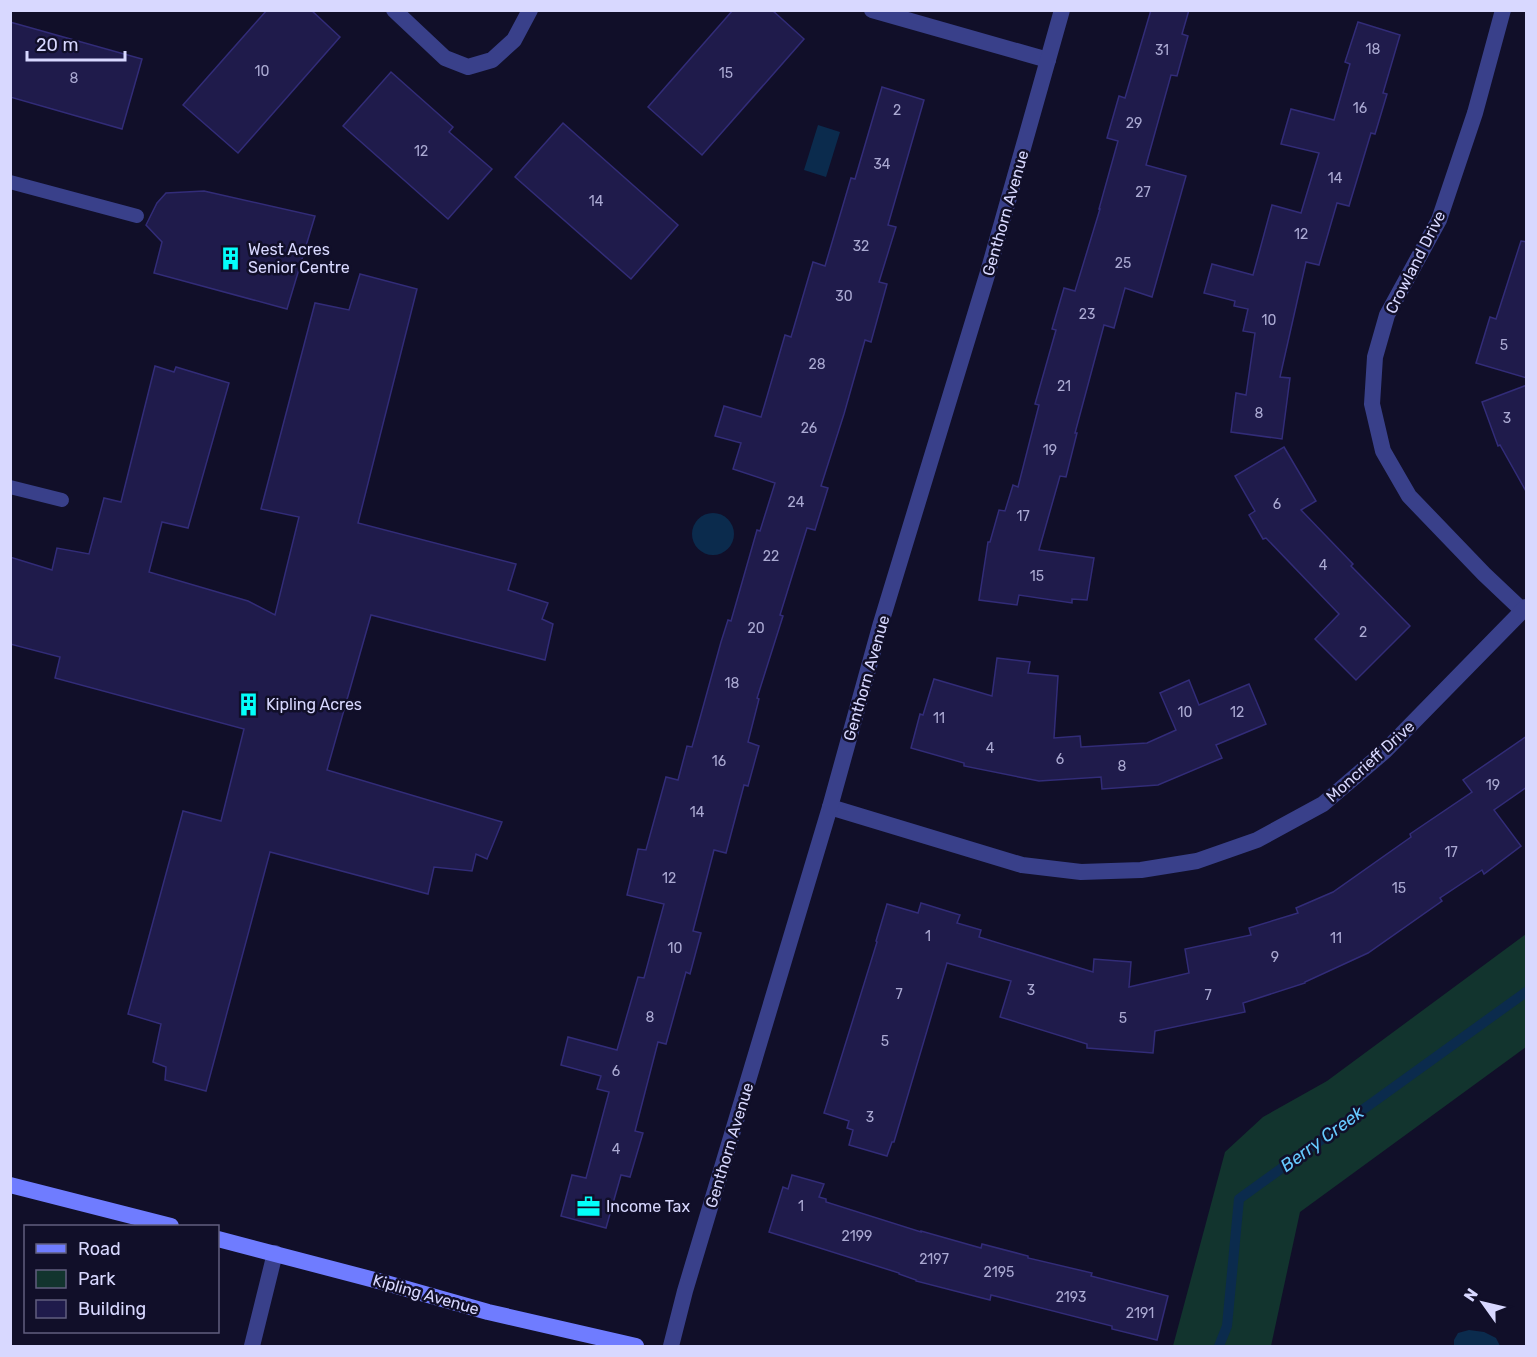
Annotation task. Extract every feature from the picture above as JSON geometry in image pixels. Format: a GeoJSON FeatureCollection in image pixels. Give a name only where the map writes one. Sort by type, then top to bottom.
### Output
{"type":"FeatureCollection","features":[{"type":"Feature","properties":{"kind":"main road"},"geometry":{"type":"LineString","coordinates":[[10,1185],[163,1225]]}},
{"type":"Feature","properties":{"kind":"main road","name":"Kipling Avenue"},"geometry":{"type":"LineString","coordinates":[[219,1239],[488,1311],[636,1347]]}},
{"type":"Feature","properties":{"kind":"street"},"geometry":{"type":"LineString","coordinates":[[394,10],[445,58],[468,67],[492,60],[514,40],[530,10]]}},
{"type":"Feature","properties":{"kind":"street"},"geometry":{"type":"LineString","coordinates":[[872,10],[1048,60]]}},
{"type":"Feature","properties":{"kind":"street","name":"Genthorn Avenue"},"geometry":{"type":"LineString","coordinates":[[671,1347],[685,1291],[830,807],[881,623],[986,279],[1062,10]]}},
{"type":"Feature","properties":{"kind":"street","name":"Crowland Drive"},"geometry":{"type":"LineString","coordinates":[[1503,10],[1475,112],[1439,220],[1387,315],[1375,357],[1372,404],[1383,451],[1409,496],[1484,574],[1525,609]]}},
{"type":"Feature","properties":{"kind":"street","name":"Moncrieff Drive"},"geometry":{"type":"LineString","coordinates":[[830,807],[1022,865],[1081,872],[1141,870],[1197,861],[1257,840],[1323,804],[1385,751],[1525,609]]}},
{"type":"Feature","properties":{"kind":"street"},"geometry":{"type":"LineString","coordinates":[[252,1347],[275,1254]]}},
{"type":"Feature","properties":{"kind":"lane"},"geometry":{"type":"LineString","coordinates":[[10,182],[137,216]]}},
{"type":"Feature","properties":{"kind":"lane"},"geometry":{"type":"LineString","coordinates":[[10,487],[62,500]]}},
{"type":"Feature","properties":{"kind":"green space"},"geometry":{"type":"Polygon","coordinates":[[[1526,934],[1526,1047],[1300,1212],[1271,1346],[1173,1346],[1225,1152],[1263,1117],[1327,1081],[1526,934]]]}},
{"type":"Feature","properties":{"kind":"water"},"geometry":{"type":"Polygon","coordinates":[[[818,125],[840,132],[826,177],[804,170],[818,125]]]}},
{"type":"Feature","properties":{"kind":"water"},"geometry":{"type":"Polygon","coordinates":[[[713,513],[721,514],[728,519],[733,526],[733,542],[728,549],[721,554],[713,555],[705,554],[698,549],[693,542],[692,534],[693,526],[698,519],[705,514],[713,513]]]}},
{"type":"Feature","properties":{"kind":"water"},"geometry":{"type":"Polygon","coordinates":[[[1469,1330],[1484,1332],[1496,1338],[1500,1346],[1454,1346],[1458,1333],[1469,1330]]]}},
{"type":"Feature","properties":{"kind":"building"},"geometry":{"type":"Polygon","coordinates":[[[267,10],[311,10],[340,37],[238,153],[183,105],[267,10]]]}},
{"type":"Feature","properties":{"kind":"building"},"geometry":{"type":"Polygon","coordinates":[[[733,10],[772,10],[804,39],[702,155],[648,107],[733,10]]]}},
{"type":"Feature","properties":{"kind":"building"},"geometry":{"type":"Polygon","coordinates":[[[1151,10],[1189,10],[1182,34],[1188,36],[1177,76],[1171,75],[1146,165],[1186,176],[1152,297],[1125,288],[1114,328],[1104,325],[1075,433],[1077,433],[1066,477],[1060,476],[1039,550],[1094,558],[1087,600],[1072,599],[1072,603],[1019,595],[1017,605],[979,600],[988,542],[990,542],[999,510],[1005,511],[1013,485],[1018,487],[1039,405],[1035,404],[1056,330],[1052,329],[1064,288],[1075,291],[1118,141],[1107,138],[1119,96],[1125,98],[1151,10]]]}},
{"type":"Feature","properties":{"kind":"building"},"geometry":{"type":"Polygon","coordinates":[[[10,22],[142,59],[122,129],[10,97],[10,22]]]}},
{"type":"Feature","properties":{"kind":"building"},"geometry":{"type":"Polygon","coordinates":[[[1358,22],[1400,35],[1383,93],[1387,94],[1375,134],[1371,133],[1349,206],[1337,203],[1319,265],[1306,262],[1280,377],[1290,378],[1282,439],[1231,432],[1236,393],[1246,395],[1255,333],[1243,331],[1248,309],[1234,306],[1235,301],[1204,293],[1212,264],[1253,275],[1272,205],[1301,213],[1319,153],[1281,144],[1291,109],[1334,120],[1350,64],[1345,62],[1358,22]]]}},
{"type":"Feature","properties":{"kind":"building"},"geometry":{"type":"Polygon","coordinates":[[[391,72],[453,127],[449,132],[492,169],[448,219],[343,126],[391,72]]]}},
{"type":"Feature","properties":{"kind":"building"},"geometry":{"type":"Polygon","coordinates":[[[882,87],[924,100],[888,225],[896,227],[879,282],[887,284],[871,342],[865,340],[821,486],[828,488],[815,530],[807,528],[780,615],[783,616],[757,698],[759,699],[748,742],[759,746],[748,786],[744,785],[726,853],[714,850],[693,931],[701,933],[690,974],[686,972],[666,1044],[658,1042],[635,1131],[643,1133],[630,1177],[621,1175],[606,1228],[561,1216],[572,1175],[586,1178],[609,1092],[597,1089],[601,1076],[561,1065],[568,1037],[617,1050],[638,977],[644,978],[664,904],[627,895],[638,849],[646,850],[666,777],[678,780],[687,746],[692,747],[721,642],[728,620],[731,621],[757,530],[760,531],[775,483],[733,469],[741,443],[715,436],[724,406],[761,417],[785,335],[791,337],[813,262],[825,266],[851,178],[855,179],[882,87]]]}},
{"type":"Feature","properties":{"kind":"building"},"geometry":{"type":"Polygon","coordinates":[[[563,123],[678,225],[631,279],[515,177],[563,123]]]}},
{"type":"Feature","properties":{"kind":"building","name":"West Acres Senior Centre"},"geometry":{"type":"Polygon","coordinates":[[[204,191],[315,216],[287,309],[154,273],[162,242],[146,225],[157,203],[166,193],[204,191]]]}},
{"type":"Feature","properties":{"kind":"building"},"geometry":{"type":"Polygon","coordinates":[[[1521,241],[1527,242],[1527,378],[1476,363],[1490,317],[1496,319],[1521,241]]]}},
{"type":"Feature","properties":{"kind":"building","name":"Kipling Acres"},"geometry":{"type":"Polygon","coordinates":[[[360,274],[417,289],[358,523],[516,564],[508,590],[548,603],[542,619],[553,624],[545,660],[371,615],[327,770],[502,822],[487,859],[476,854],[472,871],[434,867],[428,894],[270,852],[206,1091],[165,1080],[166,1067],[153,1062],[161,1024],[128,1014],[183,811],[221,821],[244,729],[55,678],[60,657],[10,644],[10,557],[52,570],[57,548],[89,554],[104,498],[121,502],[155,366],[174,372],[176,367],[229,383],[188,528],[162,522],[149,572],[248,601],[275,615],[299,517],[261,509],[315,303],[349,310],[360,274]]]}},
{"type":"Feature","properties":{"kind":"building"},"geometry":{"type":"Polygon","coordinates":[[[1527,385],[1527,493],[1500,445],[1498,446],[1482,402],[1527,385]]]}},
{"type":"Feature","properties":{"kind":"building"},"geometry":{"type":"Polygon","coordinates":[[[1284,447],[1316,501],[1301,510],[1353,564],[1351,566],[1410,626],[1356,680],[1315,639],[1339,614],[1266,538],[1263,539],[1249,515],[1255,511],[1235,476],[1284,447]]]}},
{"type":"Feature","properties":{"kind":"building"},"geometry":{"type":"Polygon","coordinates":[[[997,658],[1030,662],[1028,673],[1058,676],[1054,738],[1080,736],[1081,747],[1147,743],[1176,730],[1160,693],[1189,680],[1199,705],[1249,684],[1266,724],[1216,745],[1222,758],[1158,785],[1102,789],[1101,777],[1039,781],[964,766],[964,763],[911,748],[920,714],[923,715],[934,679],[992,696],[997,658]]]}},
{"type":"Feature","properties":{"kind":"building"},"geometry":{"type":"Polygon","coordinates":[[[1527,736],[1527,787],[1494,810],[1521,846],[1484,874],[1482,870],[1440,898],[1442,901],[1368,953],[1305,983],[1243,1003],[1245,1012],[1155,1031],[1153,1053],[1087,1048],[1087,1044],[1000,1017],[1011,981],[947,963],[894,1142],[887,1156],[849,1145],[853,1130],[847,1128],[849,1121],[824,1113],[887,904],[918,913],[921,903],[960,915],[957,923],[981,930],[979,937],[1093,972],[1094,959],[1131,962],[1129,987],[1189,973],[1185,949],[1251,935],[1249,928],[1298,913],[1296,908],[1333,892],[1411,837],[1410,834],[1472,792],[1463,780],[1527,736]]]}},
{"type":"Feature","properties":{"kind":"building"},"geometry":{"type":"Polygon","coordinates":[[[792,1175],[824,1184],[819,1197],[826,1199],[826,1202],[921,1232],[981,1248],[982,1244],[1168,1296],[1157,1340],[991,1295],[990,1300],[916,1281],[899,1273],[769,1232],[783,1187],[788,1189],[792,1175]]]}},
{"type":"Feature","properties":{"kind":"waterway","name":"Berry Creek"},"geometry":{"type":"LineString","coordinates":[[1219,1346],[1227,1326],[1239,1199],[1526,992]]}},
{"type":"Feature","properties":{"kind":"place","name":"West Acres Senior Centre"},"geometry":{"type":"Point","coordinates":[230,258]}},
{"type":"Feature","properties":{"kind":"place","name":"Kipling Acres"},"geometry":{"type":"Point","coordinates":[248,704]}},
{"type":"Feature","properties":{"kind":"place","name":"Income Tax"},"geometry":{"type":"Point","coordinates":[588,1206]}}]}
